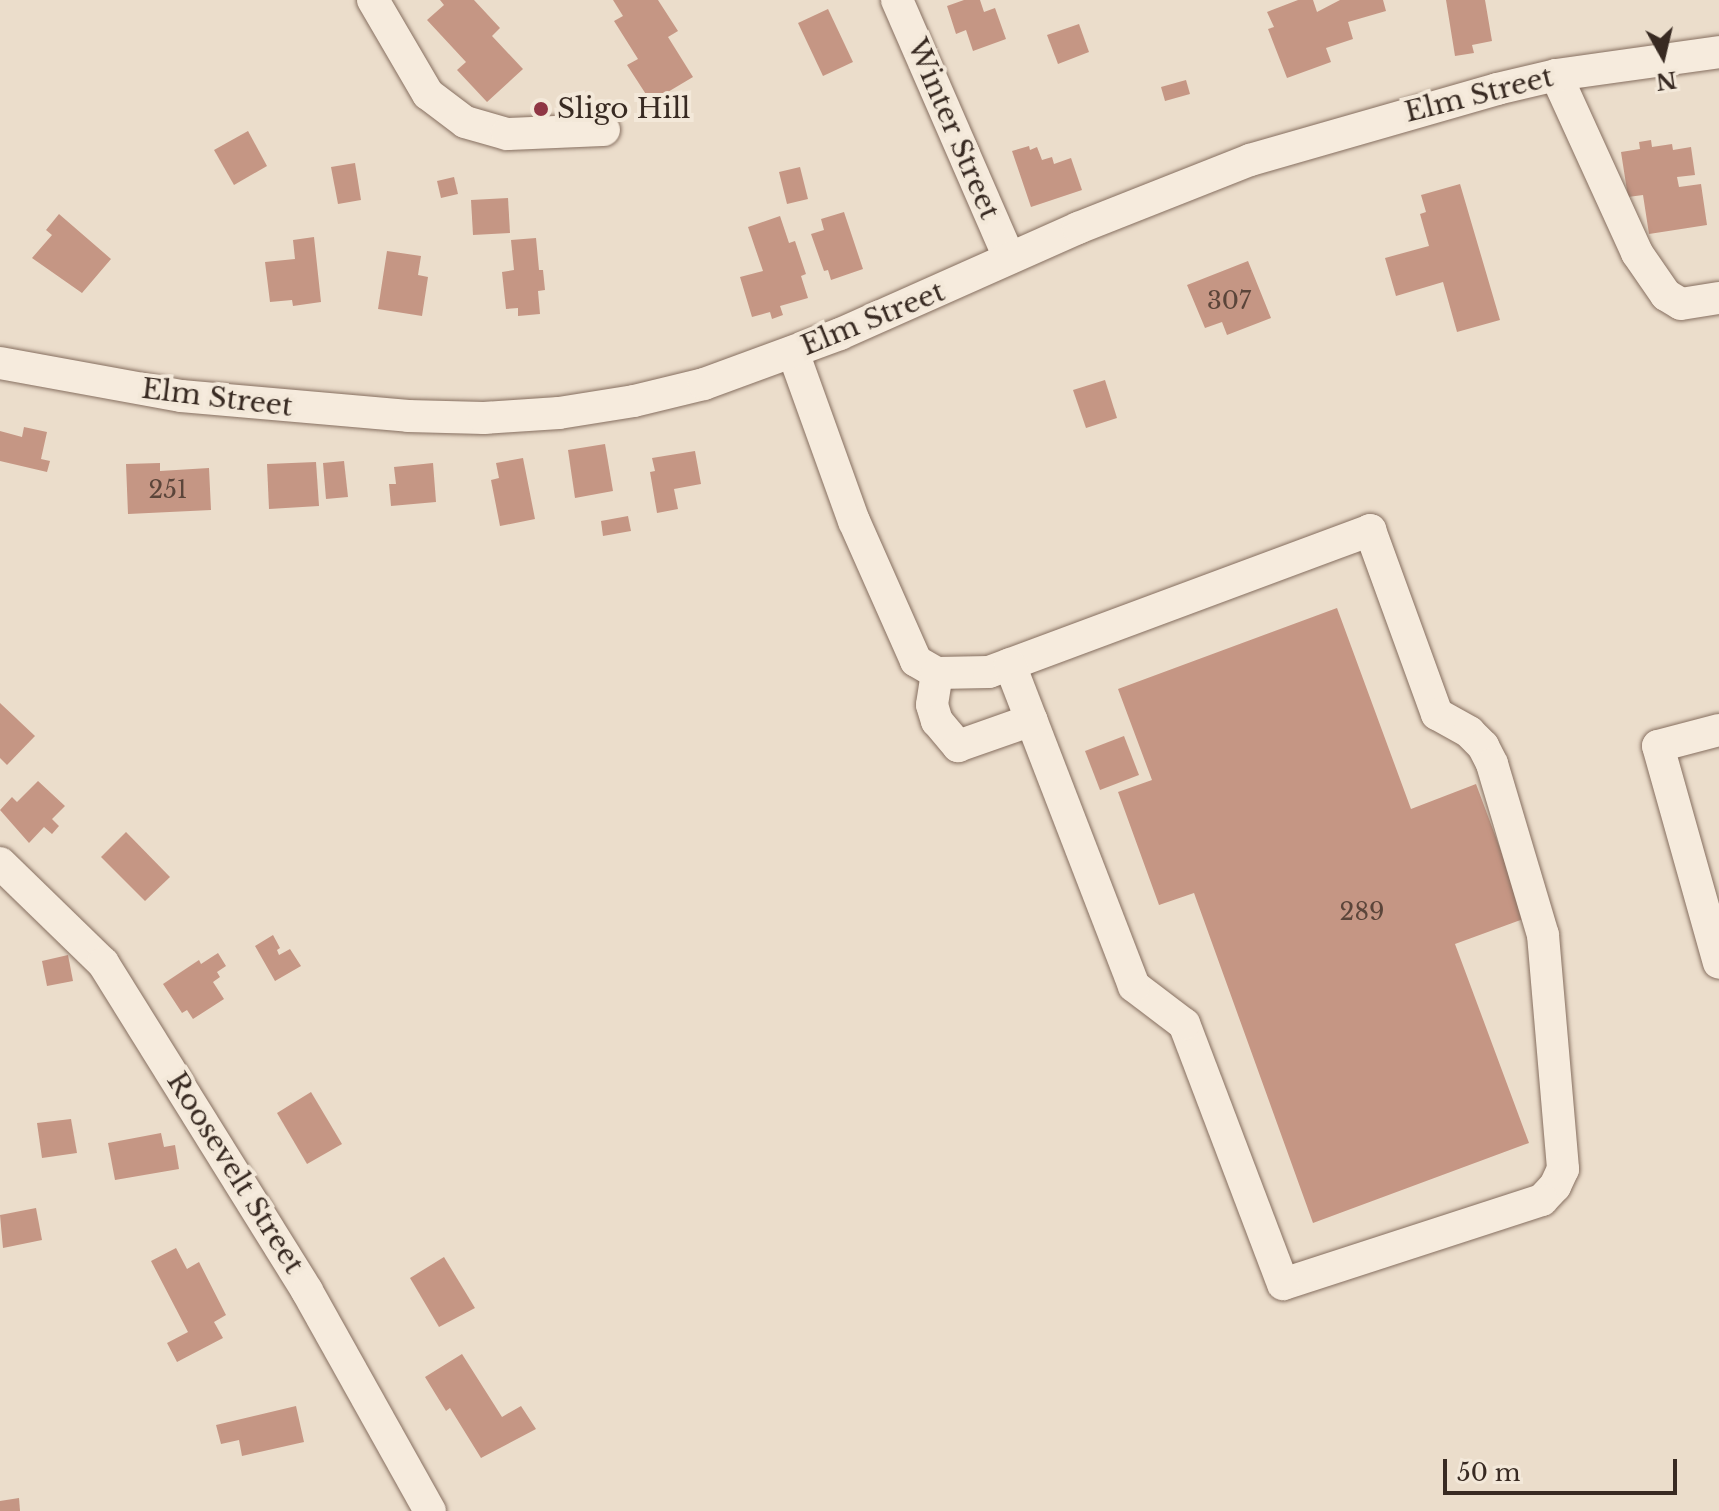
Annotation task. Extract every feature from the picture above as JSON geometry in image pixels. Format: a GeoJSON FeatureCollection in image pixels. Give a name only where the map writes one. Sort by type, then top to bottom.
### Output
{"type":"FeatureCollection","features":[{"type":"Feature","properties":{"kind":"street"},"geometry":{"type":"LineString","coordinates":[[373,0],[428,94],[465,122],[507,134],[604,130]]}},
{"type":"Feature","properties":{"kind":"street","name":"Winter Street"},"geometry":{"type":"LineString","coordinates":[[897,0],[1009,258]]}},
{"type":"Feature","properties":{"kind":"street","name":"Elm Street"},"geometry":{"type":"LineString","coordinates":[[0,363],[181,396],[393,415],[484,418],[559,413],[634,401],[704,384],[793,352],[900,309],[1009,258],[1250,160],[1446,101],[1556,75],[1719,52]]}},
{"type":"Feature","properties":{"kind":"street"},"geometry":{"type":"LineString","coordinates":[[1556,75],[1637,253],[1666,295],[1681,304],[1719,298]]}},
{"type":"Feature","properties":{"kind":"street"},"geometry":{"type":"LineString","coordinates":[[0,338],[42,371]]}},
{"type":"Feature","properties":{"kind":"street"},"geometry":{"type":"LineString","coordinates":[[793,352],[854,521],[916,661],[937,673],[989,672],[1010,664],[1370,530],[1437,714],[1469,732],[1483,746],[1492,764],[1543,935],[1563,1169],[1555,1186],[1542,1200],[1283,1284],[1184,1024],[1134,986],[1010,664]]}},
{"type":"Feature","properties":{"kind":"street"},"geometry":{"type":"LineString","coordinates":[[937,673],[932,705],[937,721],[958,746],[1032,720]]}},
{"type":"Feature","properties":{"kind":"street"},"geometry":{"type":"LineString","coordinates":[[1719,730],[1658,746],[1719,963]]}},
{"type":"Feature","properties":{"kind":"street","name":"Roosevelt Street"},"geometry":{"type":"LineString","coordinates":[[0,863],[103,963],[307,1291],[430,1511]]}},
{"type":"Feature","properties":{"kind":"building"},"geometry":{"type":"Polygon","coordinates":[[[440,0],[474,0],[500,28],[492,36],[523,69],[487,102],[457,70],[466,62],[427,20],[444,5],[440,0]]]}},
{"type":"Feature","properties":{"kind":"building"},"geometry":{"type":"Polygon","coordinates":[[[613,0],[658,0],[678,31],[668,37],[693,77],[651,102],[627,65],[638,59],[614,21],[623,16],[613,0]]]}},
{"type":"Feature","properties":{"kind":"building"},"geometry":{"type":"Polygon","coordinates":[[[964,0],[980,0],[984,12],[995,8],[1006,39],[973,51],[966,30],[956,34],[947,6],[964,0]]]}},
{"type":"Feature","properties":{"kind":"building"},"geometry":{"type":"Polygon","coordinates":[[[1298,0],[1313,0],[1317,12],[1340,0],[1383,0],[1386,11],[1348,22],[1353,39],[1326,48],[1331,62],[1287,78],[1268,29],[1274,27],[1267,12],[1298,0]]]}},
{"type":"Feature","properties":{"kind":"building"},"geometry":{"type":"Polygon","coordinates":[[[1446,0],[1485,0],[1492,41],[1472,45],[1474,53],[1455,56],[1446,0]]]}},
{"type":"Feature","properties":{"kind":"building"},"geometry":{"type":"Polygon","coordinates":[[[828,9],[853,62],[823,76],[798,23],[828,9]]]}},
{"type":"Feature","properties":{"kind":"building"},"geometry":{"type":"Polygon","coordinates":[[[1079,24],[1089,52],[1058,64],[1047,35],[1079,24]]]}},
{"type":"Feature","properties":{"kind":"building"},"geometry":{"type":"Polygon","coordinates":[[[1186,80],[1190,94],[1165,101],[1161,87],[1186,80]]]}},
{"type":"Feature","properties":{"kind":"building"},"geometry":{"type":"Polygon","coordinates":[[[248,131],[267,166],[234,185],[214,150],[248,131]]]}},
{"type":"Feature","properties":{"kind":"building"},"geometry":{"type":"Polygon","coordinates":[[[1651,140],[1652,147],[1672,144],[1673,150],[1691,147],[1695,175],[1677,177],[1679,187],[1701,184],[1707,225],[1649,234],[1643,195],[1628,197],[1621,152],[1640,149],[1639,142],[1651,140]]]}},
{"type":"Feature","properties":{"kind":"building"},"geometry":{"type":"Polygon","coordinates":[[[1029,146],[1030,150],[1037,147],[1042,160],[1052,157],[1054,164],[1071,158],[1082,190],[1031,207],[1012,151],[1029,146]]]}},
{"type":"Feature","properties":{"kind":"building"},"geometry":{"type":"Polygon","coordinates":[[[355,163],[361,200],[338,204],[331,167],[355,163]]]}},
{"type":"Feature","properties":{"kind":"building"},"geometry":{"type":"Polygon","coordinates":[[[800,167],[808,199],[787,204],[779,172],[800,167]]]}},
{"type":"Feature","properties":{"kind":"building"},"geometry":{"type":"Polygon","coordinates":[[[454,177],[458,194],[441,198],[437,181],[454,177]]]}},
{"type":"Feature","properties":{"kind":"building"},"geometry":{"type":"Polygon","coordinates":[[[1460,184],[1500,320],[1457,332],[1443,282],[1396,296],[1385,258],[1429,246],[1420,214],[1426,212],[1421,195],[1460,184]]]}},
{"type":"Feature","properties":{"kind":"building"},"geometry":{"type":"Polygon","coordinates":[[[508,198],[510,233],[473,235],[471,200],[508,198]]]}},
{"type":"Feature","properties":{"kind":"building"},"geometry":{"type":"Polygon","coordinates":[[[844,212],[863,269],[831,280],[828,270],[824,271],[811,234],[824,230],[821,219],[844,212]]]}},
{"type":"Feature","properties":{"kind":"building"},"geometry":{"type":"Polygon","coordinates":[[[59,214],[111,259],[82,293],[32,258],[52,235],[46,230],[59,214]]]}},
{"type":"Feature","properties":{"kind":"building"},"geometry":{"type":"Polygon","coordinates":[[[780,216],[789,243],[795,241],[806,274],[801,276],[808,298],[780,306],[783,315],[772,319],[770,312],[752,317],[740,277],[763,271],[748,227],[780,216]]]}},
{"type":"Feature","properties":{"kind":"building"},"geometry":{"type":"Polygon","coordinates":[[[314,237],[321,302],[293,306],[292,300],[270,302],[265,262],[295,259],[293,240],[314,237]]]}},
{"type":"Feature","properties":{"kind":"building"},"geometry":{"type":"Polygon","coordinates":[[[536,238],[539,270],[543,270],[545,290],[538,291],[540,314],[518,316],[518,308],[506,309],[502,272],[514,270],[511,240],[536,238]]]}},
{"type":"Feature","properties":{"kind":"building"},"geometry":{"type":"Polygon","coordinates":[[[387,251],[421,256],[418,275],[428,277],[422,316],[378,309],[387,251]]]}},
{"type":"Feature","properties":{"kind":"building"},"geometry":{"type":"Polygon","coordinates":[[[1248,261],[1271,318],[1227,335],[1222,322],[1205,328],[1187,285],[1248,261]]]}},
{"type":"Feature","properties":{"kind":"building"},"geometry":{"type":"Polygon","coordinates":[[[1105,380],[1117,418],[1086,428],[1073,390],[1105,380]]]}},
{"type":"Feature","properties":{"kind":"building"},"geometry":{"type":"Polygon","coordinates":[[[24,427],[47,432],[41,459],[50,461],[47,472],[0,461],[0,431],[22,437],[24,427]]]}},
{"type":"Feature","properties":{"kind":"building"},"geometry":{"type":"Polygon","coordinates":[[[605,444],[613,491],[575,498],[568,450],[605,444]]]}},
{"type":"Feature","properties":{"kind":"building"},"geometry":{"type":"Polygon","coordinates":[[[695,451],[701,484],[674,489],[678,509],[657,513],[650,472],[655,471],[652,458],[695,451]]]}},
{"type":"Feature","properties":{"kind":"building"},"geometry":{"type":"Polygon","coordinates":[[[523,458],[535,519],[500,526],[491,480],[499,478],[496,463],[523,458]]]}},
{"type":"Feature","properties":{"kind":"building"},"geometry":{"type":"Polygon","coordinates":[[[344,461],[348,497],[326,499],[323,463],[344,461]]]}},
{"type":"Feature","properties":{"kind":"building"},"geometry":{"type":"Polygon","coordinates":[[[316,462],[319,506],[269,509],[267,464],[316,462]]]}},
{"type":"Feature","properties":{"kind":"building"},"geometry":{"type":"Polygon","coordinates":[[[160,463],[160,471],[209,468],[211,510],[128,514],[126,464],[160,463]]]}},
{"type":"Feature","properties":{"kind":"building"},"geometry":{"type":"Polygon","coordinates":[[[433,463],[436,502],[391,506],[389,484],[396,484],[394,467],[433,463]]]}},
{"type":"Feature","properties":{"kind":"building"},"geometry":{"type":"Polygon","coordinates":[[[628,516],[631,531],[603,536],[601,521],[628,516]]]}},
{"type":"Feature","properties":{"kind":"building"},"geometry":{"type":"Polygon","coordinates":[[[1337,608],[1411,809],[1476,784],[1526,918],[1455,944],[1529,1143],[1313,1223],[1194,893],[1159,905],[1118,792],[1152,780],[1118,689],[1337,608]]]}},
{"type":"Feature","properties":{"kind":"building"},"geometry":{"type":"Polygon","coordinates":[[[0,703],[35,736],[7,765],[0,758],[0,703]]]}},
{"type":"Feature","properties":{"kind":"building"},"geometry":{"type":"Polygon","coordinates":[[[1124,736],[1139,775],[1100,790],[1085,751],[1124,736]]]}},
{"type":"Feature","properties":{"kind":"building"},"geometry":{"type":"Polygon","coordinates":[[[38,781],[65,806],[52,819],[59,826],[52,834],[44,827],[29,843],[0,810],[12,797],[17,802],[38,781]]]}},
{"type":"Feature","properties":{"kind":"building"},"geometry":{"type":"Polygon","coordinates":[[[126,832],[170,877],[145,901],[101,857],[126,832]]]}},
{"type":"Feature","properties":{"kind":"building"},"geometry":{"type":"Polygon","coordinates":[[[273,935],[280,948],[277,950],[279,955],[290,949],[301,966],[275,981],[255,946],[273,935]]]}},
{"type":"Feature","properties":{"kind":"building"},"geometry":{"type":"Polygon","coordinates":[[[218,953],[226,966],[217,972],[220,977],[213,982],[224,999],[193,1019],[187,1010],[182,1013],[163,984],[199,960],[201,964],[218,953]]]}},
{"type":"Feature","properties":{"kind":"building"},"geometry":{"type":"Polygon","coordinates":[[[68,955],[73,981],[47,986],[42,961],[68,955]]]}},
{"type":"Feature","properties":{"kind":"building"},"geometry":{"type":"Polygon","coordinates":[[[311,1092],[342,1144],[307,1164],[277,1113],[311,1092]]]}},
{"type":"Feature","properties":{"kind":"building"},"geometry":{"type":"Polygon","coordinates":[[[71,1119],[77,1153],[42,1158],[37,1123],[71,1119]]]}},
{"type":"Feature","properties":{"kind":"building"},"geometry":{"type":"Polygon","coordinates":[[[161,1133],[164,1147],[175,1145],[179,1169],[115,1180],[108,1143],[161,1133]]]}},
{"type":"Feature","properties":{"kind":"building"},"geometry":{"type":"Polygon","coordinates":[[[36,1208],[42,1240],[3,1248],[0,1215],[36,1208]]]}},
{"type":"Feature","properties":{"kind":"building"},"geometry":{"type":"Polygon","coordinates":[[[176,1248],[187,1269],[199,1262],[226,1315],[214,1322],[223,1338],[177,1362],[167,1343],[188,1332],[151,1261],[176,1248]]]}},
{"type":"Feature","properties":{"kind":"building"},"geometry":{"type":"Polygon","coordinates":[[[444,1257],[475,1308],[439,1327],[410,1278],[444,1257]]]}},
{"type":"Feature","properties":{"kind":"building"},"geometry":{"type":"Polygon","coordinates":[[[462,1354],[502,1417],[521,1406],[536,1429],[481,1458],[450,1408],[446,1411],[425,1377],[462,1354]]]}},
{"type":"Feature","properties":{"kind":"building"},"geometry":{"type":"Polygon","coordinates":[[[296,1406],[304,1442],[242,1456],[239,1440],[221,1444],[216,1425],[296,1406]]]}},
{"type":"Feature","properties":{"kind":"building"},"geometry":{"type":"Polygon","coordinates":[[[19,1498],[20,1511],[0,1511],[0,1501],[19,1498]]]}},
{"type":"Feature","properties":{"kind":"place","name":"Sligo Hill"},"geometry":{"type":"Point","coordinates":[541,109]}}]}
